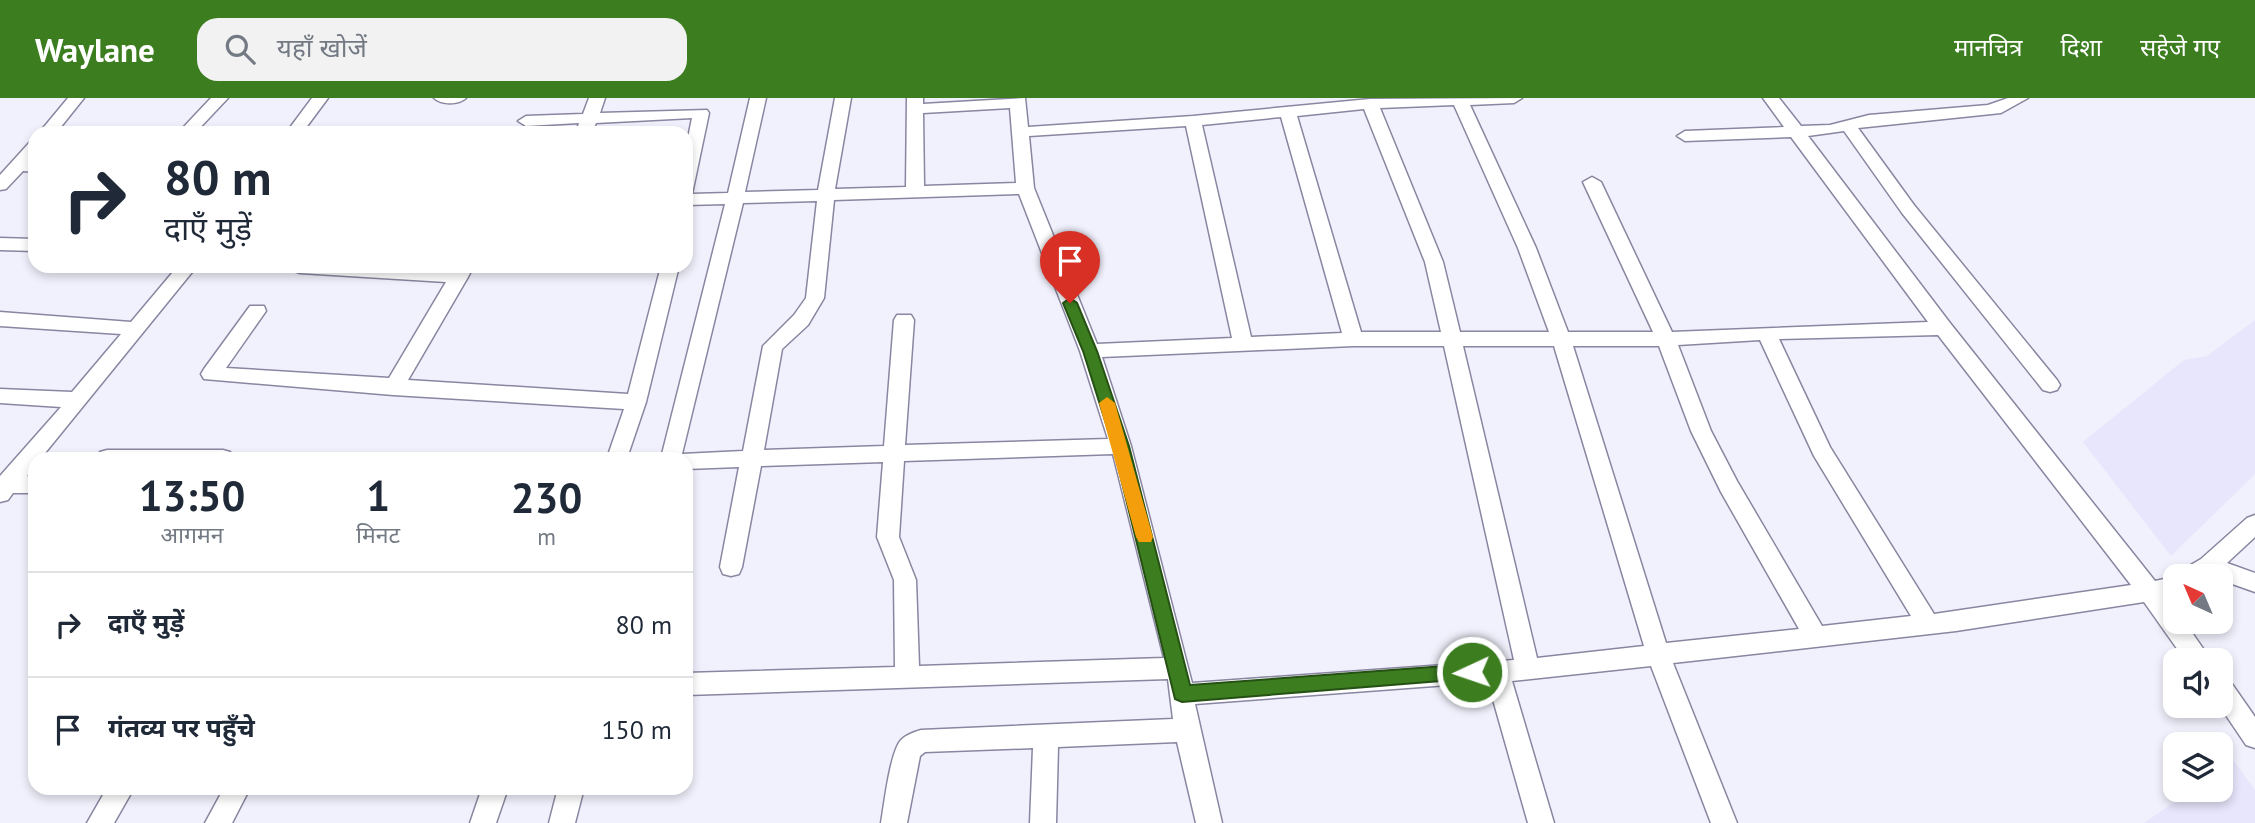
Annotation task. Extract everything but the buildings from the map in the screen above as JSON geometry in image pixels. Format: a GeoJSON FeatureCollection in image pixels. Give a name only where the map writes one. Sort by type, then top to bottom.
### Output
{"type":"FeatureCollection","features":[{"type":"Feature","properties":{"kind":"street"},"geometry":{"type":"LineString","coordinates":[[53,126],[76,98]]}},
{"type":"Feature","properties":{"kind":"street"},"geometry":{"type":"LineString","coordinates":[[193,126],[220,98]]}},
{"type":"Feature","properties":{"kind":"street"},"geometry":{"type":"LineString","coordinates":[[298,126],[320,98]]}},
{"type":"Feature","properties":{"kind":"street"},"geometry":{"type":"LineString","coordinates":[[442,98],[458,98]]}},
{"type":"Feature","properties":{"kind":"street"},"geometry":{"type":"LineString","coordinates":[[587,125],[597,98]]}},
{"type":"Feature","properties":{"kind":"street"},"geometry":{"type":"LineString","coordinates":[[673,452],[737,197],[758,98]]}},
{"type":"Feature","properties":{"kind":"street"},"geometry":{"type":"LineString","coordinates":[[731,567],[773,346],[801,320],[815,298],[826,194],[843,98]]}},
{"type":"Feature","properties":{"kind":"street"},"geometry":{"type":"LineString","coordinates":[[1020,132],[1193,121],[1370,104],[1514,98]]}},
{"type":"Feature","properties":{"kind":"street"},"geometry":{"type":"LineString","coordinates":[[1771,98],[1943,328],[2150,592],[2190,648]]}},
{"type":"Feature","properties":{"kind":"street"},"geometry":{"type":"LineString","coordinates":[[1685,136],[1798,132],[1849,126],[1869,120],[1988,110],[2001,108],[2020,98]]}},
{"type":"Feature","properties":{"kind":"street"},"geometry":{"type":"LineString","coordinates":[[915,192],[915,103],[1017,101],[1025,188],[1090,351],[1121,446],[1178,668],[1187,730],[1209,823]]}},
{"type":"Feature","properties":{"kind":"street"},"geometry":{"type":"LineString","coordinates":[[1460,101],[1527,248],[1562,341],[1658,654],[1724,823]]}},
{"type":"Feature","properties":{"kind":"street"},"geometry":{"type":"LineString","coordinates":[[1370,104],[1434,262],[1528,669]]}},
{"type":"Feature","properties":{"kind":"street"},"geometry":{"type":"LineString","coordinates":[[526,121],[587,125],[704,106],[693,158]]}},
{"type":"Feature","properties":{"kind":"street"},"geometry":{"type":"LineString","coordinates":[[1287,110],[1353,340]]}},
{"type":"Feature","properties":{"kind":"street"},"geometry":{"type":"LineString","coordinates":[[1193,121],[1242,345]]}},
{"type":"Feature","properties":{"kind":"street"},"geometry":{"type":"LineString","coordinates":[[1849,126],[1908,209],[2050,385]]}},
{"type":"Feature","properties":{"kind":"street"},"geometry":{"type":"LineString","coordinates":[[0,185],[27,167]]}},
{"type":"Feature","properties":{"kind":"street"},"geometry":{"type":"LineString","coordinates":[[1592,182],[1666,340],[1701,431],[1728,486],[1815,636]]}},
{"type":"Feature","properties":{"kind":"street"},"geometry":{"type":"LineString","coordinates":[[693,200],[1025,188]]}},
{"type":"Feature","properties":{"kind":"street"},"geometry":{"type":"LineString","coordinates":[[0,244],[28,245]]}},
{"type":"Feature","properties":{"kind":"street"},"geometry":{"type":"LineString","coordinates":[[33,452],[182,273]]}},
{"type":"Feature","properties":{"kind":"street"},"geometry":{"type":"LineString","coordinates":[[393,388],[461,273]]}},
{"type":"Feature","properties":{"kind":"street"},"geometry":{"type":"LineString","coordinates":[[619,452],[636,402],[668,273]]}},
{"type":"Feature","properties":{"kind":"street"},"geometry":{"type":"LineString","coordinates":[[257,311],[211,373],[214,376],[636,402]]}},
{"type":"Feature","properties":{"kind":"street"},"geometry":{"type":"LineString","coordinates":[[0,319],[138,329]]}},
{"type":"Feature","properties":{"kind":"street"},"geometry":{"type":"LineString","coordinates":[[904,320],[888,537],[891,552],[905,580],[907,676]]}},
{"type":"Feature","properties":{"kind":"street"},"geometry":{"type":"LineString","coordinates":[[1090,351],[1353,340],[1666,340],[1766,333],[1943,328]]}},
{"type":"Feature","properties":{"kind":"street"},"geometry":{"type":"LineString","coordinates":[[1766,333],[1821,450],[1928,624]]}},
{"type":"Feature","properties":{"kind":"street"},"geometry":{"type":"LineString","coordinates":[[0,396],[78,400]]}},
{"type":"Feature","properties":{"kind":"street"},"geometry":{"type":"LineString","coordinates":[[693,461],[893,456],[1121,446]]}},
{"type":"Feature","properties":{"kind":"street"},"geometry":{"type":"LineString","coordinates":[[3,487],[28,458]]}},
{"type":"Feature","properties":{"kind":"street"},"geometry":{"type":"LineString","coordinates":[[3,487],[28,485]]}},
{"type":"Feature","properties":{"kind":"street"},"geometry":{"type":"LineString","coordinates":[[2209,564],[2255,523]]}},
{"type":"Feature","properties":{"kind":"street"},"geometry":{"type":"LineString","coordinates":[[2233,578],[2255,583]]}},
{"type":"Feature","properties":{"kind":"street"},"geometry":{"type":"LineString","coordinates":[[1182,694],[1528,669],[1928,624],[2150,592],[2163,588]]}},
{"type":"Feature","properties":{"kind":"street"},"geometry":{"type":"LineString","coordinates":[[693,684],[1178,668]]}},
{"type":"Feature","properties":{"kind":"street"},"geometry":{"type":"LineString","coordinates":[[1497,671],[1541,823]]}},
{"type":"Feature","properties":{"kind":"street"},"geometry":{"type":"LineString","coordinates":[[2233,707],[2255,737]]}},
{"type":"Feature","properties":{"kind":"street"},"geometry":{"type":"LineString","coordinates":[[894,823],[904,764],[909,749],[914,745],[931,740],[1187,730]]}},
{"type":"Feature","properties":{"kind":"street"},"geometry":{"type":"LineString","coordinates":[[1043,823],[1046,735]]}},
{"type":"Feature","properties":{"kind":"street"},"geometry":{"type":"LineString","coordinates":[[100,823],[117,795]]}},
{"type":"Feature","properties":{"kind":"street"},"geometry":{"type":"LineString","coordinates":[[218,823],[233,795]]}},
{"type":"Feature","properties":{"kind":"street"},"geometry":{"type":"LineString","coordinates":[[483,823],[493,795]]}},
{"type":"Feature","properties":{"kind":"street"},"geometry":{"type":"LineString","coordinates":[[562,823],[569,795]]}},
{"type":"Feature","properties":{"kind":"shaded area"},"geometry":{"type":"Polygon","coordinates":[[[2255,320],[2255,474],[2171,556],[2083,442],[2184,360],[2207,356],[2255,320]]]}},
{"type":"Feature","properties":{"kind":"shaded area"},"geometry":{"type":"Polygon","coordinates":[[[2233,762],[2255,790],[2255,823],[2144,823],[2174,802],[2233,802],[2233,762]]]}},
{"type":"Feature","properties":{"kind":"slow traffic"},"geometry":{"type":"LineString","coordinates":[[1107,403],[1145,537]]}},
{"type":"Feature","properties":{"kind":"route"},"geometry":{"type":"LineString","coordinates":[[1070,303],[1090,351],[1121,446],[1178,668],[1182,694],[1472,672]]}}]}
